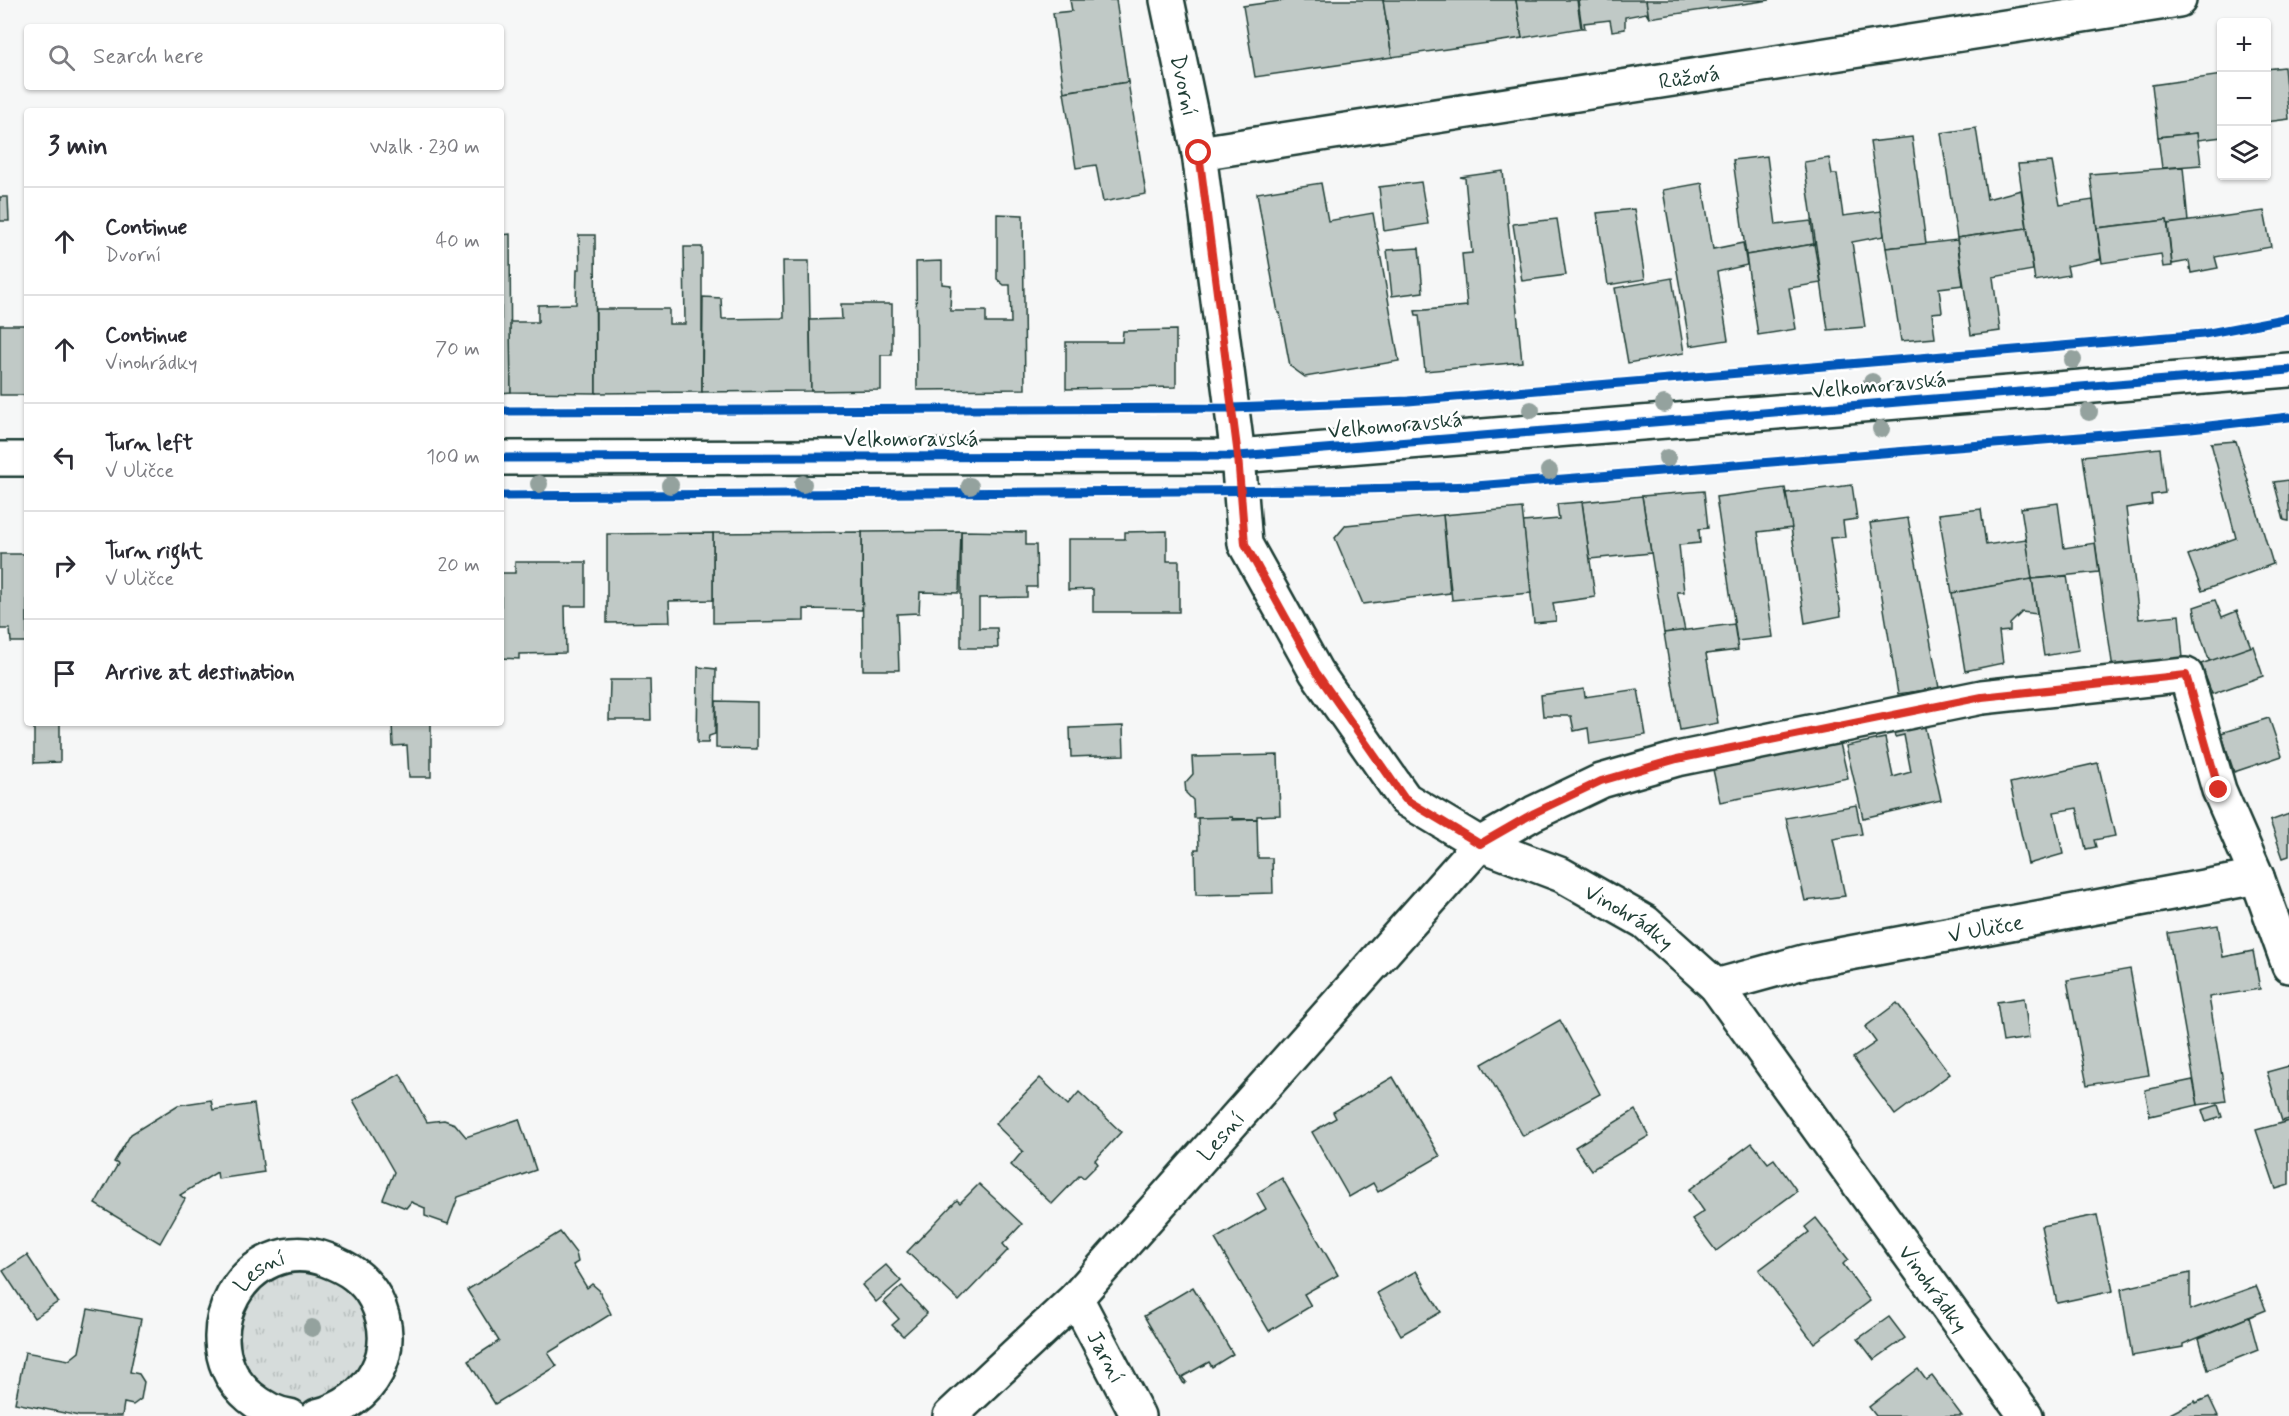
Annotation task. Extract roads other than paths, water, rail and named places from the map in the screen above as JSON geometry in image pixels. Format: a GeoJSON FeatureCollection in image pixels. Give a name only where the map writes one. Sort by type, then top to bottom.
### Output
{"type":"FeatureCollection","features":[{"type":"Feature","properties":{"kind":"street","name":"Dvorní"},"geometry":{"type":"LineString","coordinates":[[1167,0],[1199,153],[1238,456]]}},
{"type":"Feature","properties":{"kind":"street","name":"Růžová"},"geometry":{"type":"LineString","coordinates":[[1199,153],[2179,0]]}},
{"type":"Feature","properties":{"kind":"street","name":"Velkomoravská"},"geometry":{"type":"LineString","coordinates":[[504,458],[1238,456],[2289,370]]}},
{"type":"Feature","properties":{"kind":"street","name":"Vinohrádky"},"geometry":{"type":"LineString","coordinates":[[1238,456],[1245,544],[1316,672],[1405,799],[1480,844],[1562,875],[1645,922],[1716,986],[2026,1416]]}},
{"type":"Feature","properties":{"kind":"street"},"geometry":{"type":"LineString","coordinates":[[0,459],[24,459]]}},
{"type":"Feature","properties":{"kind":"street"},"geometry":{"type":"LineString","coordinates":[[1480,844],[1534,813],[1601,781],[1677,759],[1982,697],[2186,675],[2219,790],[2256,877],[2289,966]]}},
{"type":"Feature","properties":{"kind":"street","name":"Lesní"},"geometry":{"type":"LineString","coordinates":[[950,1416],[1076,1298],[1480,844]]}},
{"type":"Feature","properties":{"kind":"street","name":"V Uličce"},"geometry":{"type":"LineString","coordinates":[[1716,986],[1807,961],[2256,877]]}},
{"type":"Feature","properties":{"kind":"street","name":"Lesní"},"geometry":{"type":"LineString","coordinates":[[290,1416],[261,1406],[239,1388],[225,1363],[221,1335],[228,1302],[245,1278],[268,1262],[283,1256],[312,1254],[347,1267],[369,1286],[382,1312],[386,1340],[379,1368],[362,1394],[332,1414]]}},
{"type":"Feature","properties":{"kind":"street","name":"Jarní"},"geometry":{"type":"LineString","coordinates":[[1076,1298],[1138,1416]]}}]}
